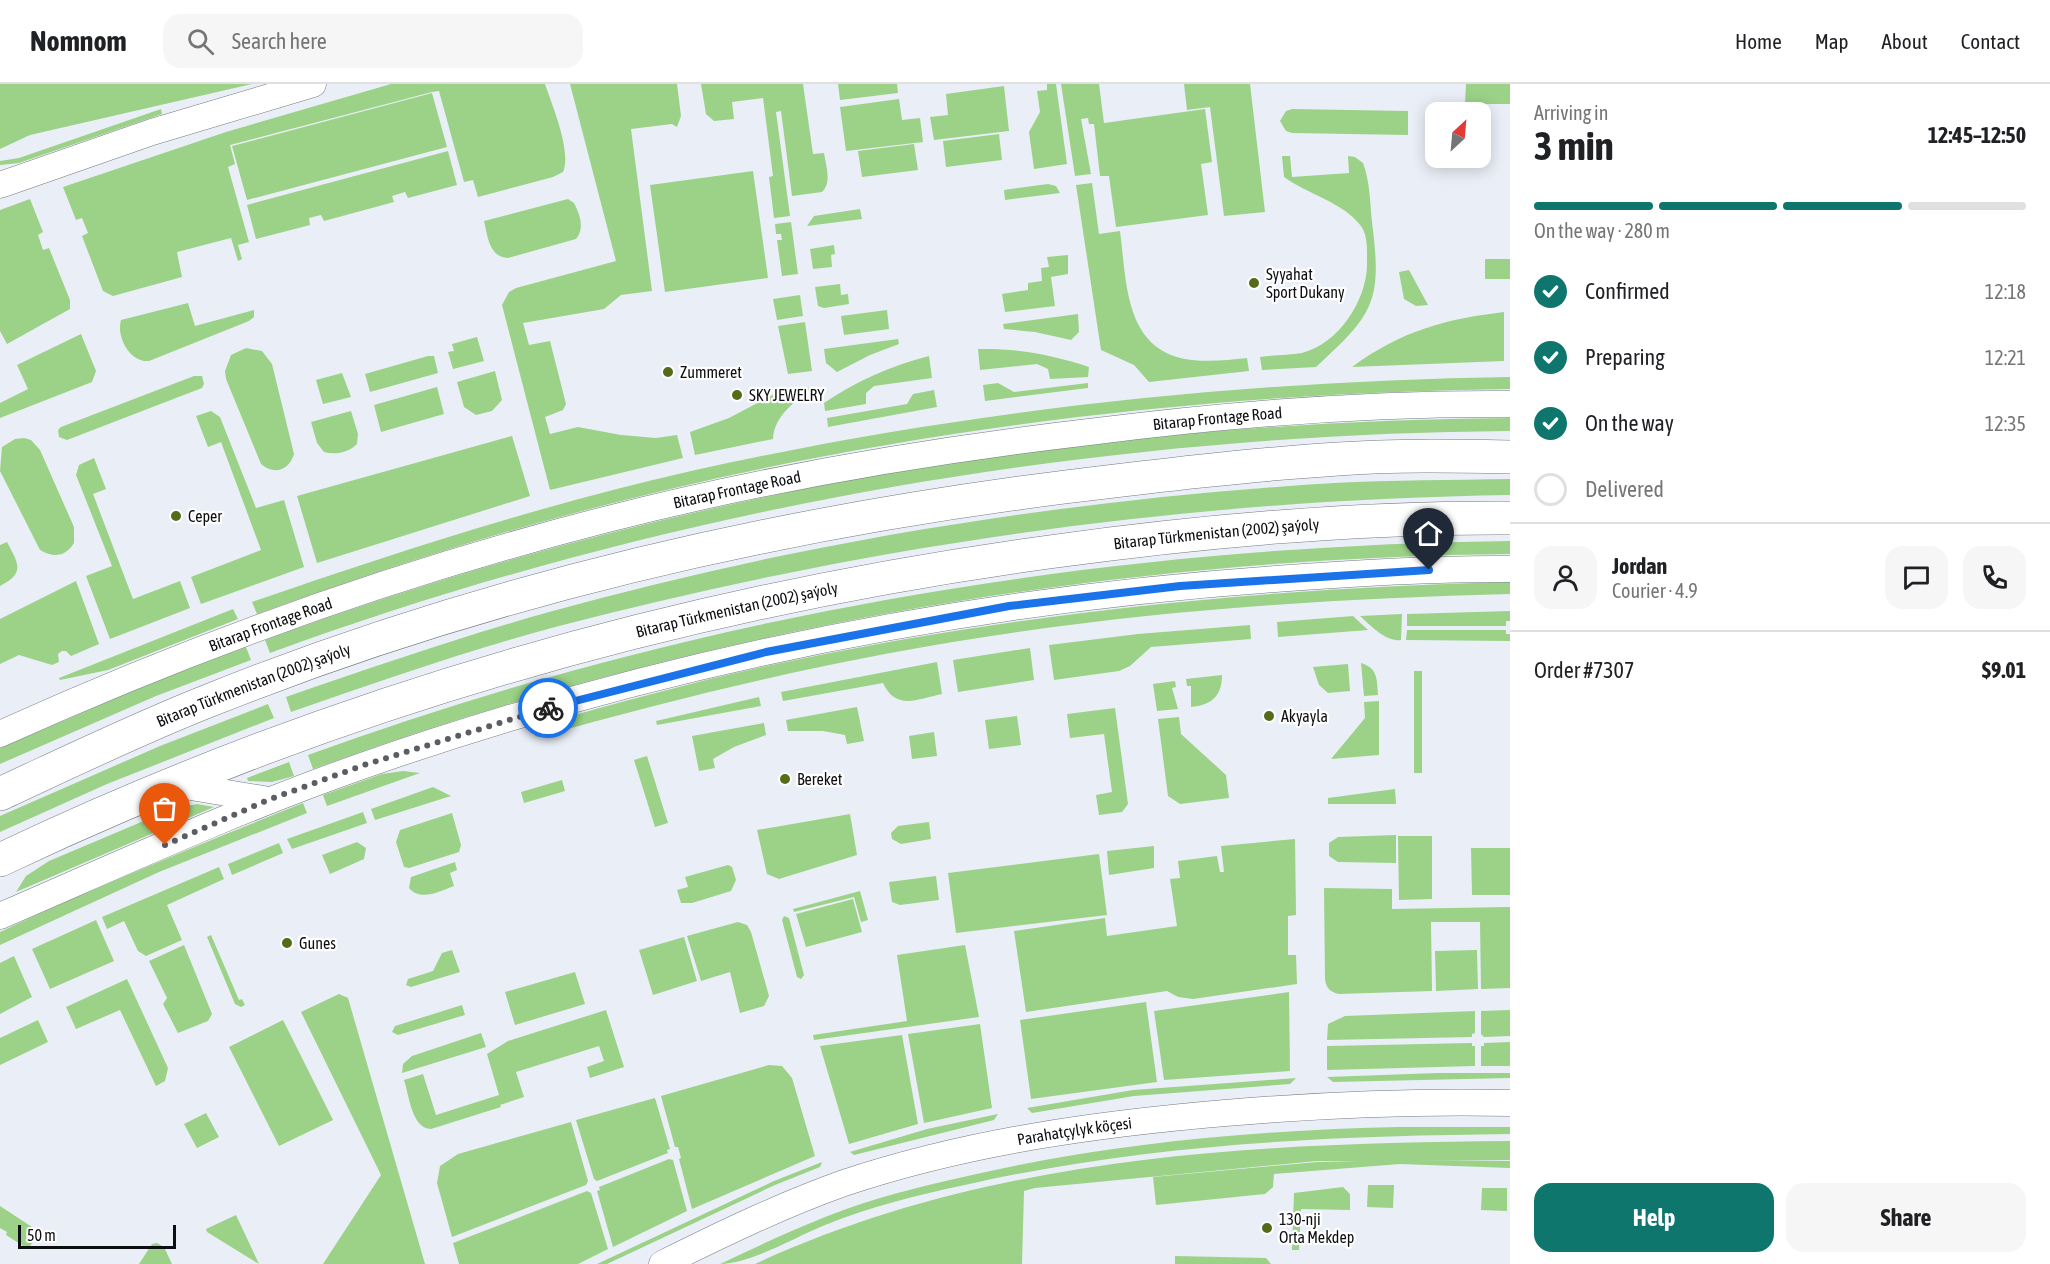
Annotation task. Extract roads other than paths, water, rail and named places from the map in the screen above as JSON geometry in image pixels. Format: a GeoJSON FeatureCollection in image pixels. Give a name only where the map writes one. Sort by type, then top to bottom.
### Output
{"type":"FeatureCollection","features":[{"type":"Feature","properties":{"kind":"main road","name":"Bitarap Türkmenistan (2002) şaýoly"},"geometry":{"type":"LineString","coordinates":[[0,794],[211,700],[331,657],[526,593],[732,543],[858,517],[1132,479],[1340,459],[1510,457]]}},
{"type":"Feature","properties":{"kind":"main road","name":"Bitarap Türkmenistan (2002) şaýoly"},"geometry":{"type":"LineString","coordinates":[[3,864],[173,784],[348,717],[543,655],[635,630],[879,578],[1137,540],[1385,521],[1510,518]]}},
{"type":"Feature","properties":{"kind":"street"},"geometry":{"type":"LineString","coordinates":[[0,185],[152,132],[313,84]]}},
{"type":"Feature","properties":{"kind":"street","name":"Bitarap Frontage Road"},"geometry":{"type":"LineString","coordinates":[[0,734],[191,653],[417,574],[596,522],[718,494],[854,465],[946,450],[1125,427],[1340,407],[1510,404]]}},
{"type":"Feature","properties":{"kind":"street"},"geometry":{"type":"LineString","coordinates":[[0,916],[268,800],[364,765],[560,704],[766,652],[1009,606],[1142,590],[1365,572],[1510,569]]}},
{"type":"Feature","properties":{"kind":"street"},"geometry":{"type":"LineString","coordinates":[[173,784],[268,800]]}},
{"type":"Feature","properties":{"kind":"street","name":"Parahatçylyk köçesi"},"geometry":{"type":"LineString","coordinates":[[662,1264],[762,1217],[843,1184],[991,1144],[1091,1127],[1312,1106],[1510,1103]]}},
{"type":"Feature","properties":{"kind":"place","name":"Syyahat Sport Dukany"},"geometry":{"type":"Point","coordinates":[1254,283]}},
{"type":"Feature","properties":{"kind":"place","name":"Zummeret"},"geometry":{"type":"Point","coordinates":[668,372]}},
{"type":"Feature","properties":{"kind":"place","name":"SKY JEWELRY"},"geometry":{"type":"Point","coordinates":[737,395]}},
{"type":"Feature","properties":{"kind":"place","name":"Ceper"},"geometry":{"type":"Point","coordinates":[176,516]}},
{"type":"Feature","properties":{"kind":"place","name":"Akyayla"},"geometry":{"type":"Point","coordinates":[1269,716]}},
{"type":"Feature","properties":{"kind":"place","name":"Bereket"},"geometry":{"type":"Point","coordinates":[785,779]}},
{"type":"Feature","properties":{"kind":"place","name":"Gunes"},"geometry":{"type":"Point","coordinates":[287,943]}},
{"type":"Feature","properties":{"kind":"place","name":"130-nji Orta Mekdep"},"geometry":{"type":"Point","coordinates":[1267,1228]}}]}
